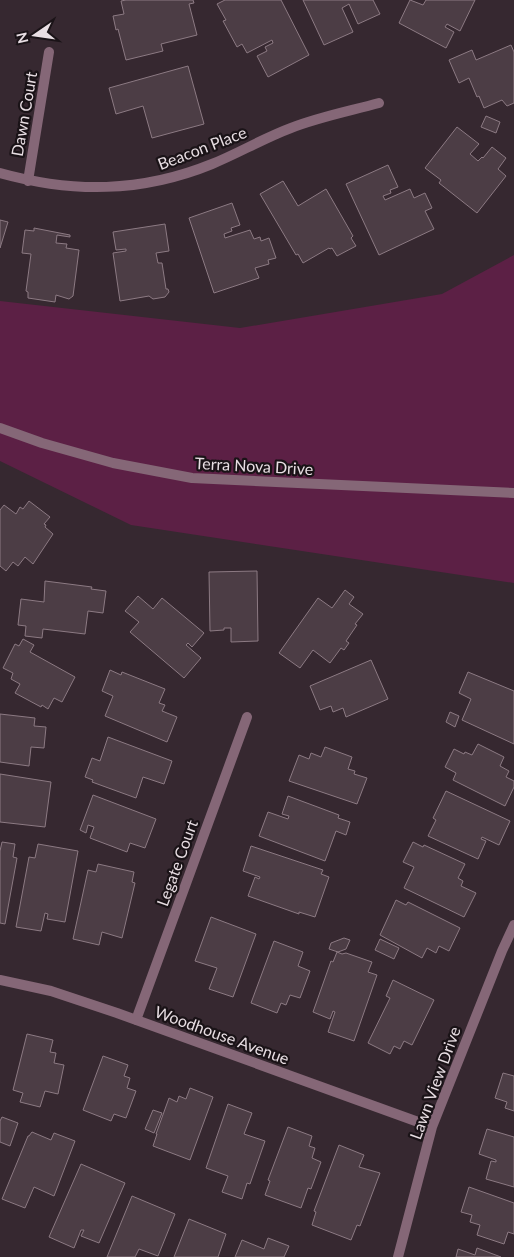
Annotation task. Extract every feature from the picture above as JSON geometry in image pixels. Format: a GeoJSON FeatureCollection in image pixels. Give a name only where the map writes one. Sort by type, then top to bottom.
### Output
{"type":"FeatureCollection","features":[{"type":"Feature","properties":{"kind":"street","name":"Dawn Court"},"geometry":{"type":"LineString","coordinates":[[28,181],[49,52]]}},
{"type":"Feature","properties":{"kind":"street","name":"Beacon Place"},"geometry":{"type":"LineString","coordinates":[[0,173],[28,181],[88,188],[117,187],[159,181],[212,164],[292,127],[379,103]]}},
{"type":"Feature","properties":{"kind":"street","name":"Terra Nova Drive"},"geometry":{"type":"LineString","coordinates":[[0,428],[42,444],[113,463],[192,478],[514,493]]}},
{"type":"Feature","properties":{"kind":"street","name":"Legate Court"},"geometry":{"type":"LineString","coordinates":[[136,1020],[246,717]]}},
{"type":"Feature","properties":{"kind":"street","name":"Lawn View Drive"},"geometry":{"type":"LineString","coordinates":[[398,1257],[432,1127],[514,925]]}},
{"type":"Feature","properties":{"kind":"street","name":"Woodhouse Avenue"},"geometry":{"type":"LineString","coordinates":[[0,980],[51,991],[432,1127]]}},
{"type":"Feature","properties":{"kind":"shaded area"},"geometry":{"type":"Polygon","coordinates":[[[514,255],[514,583],[131,525],[0,461],[0,301],[240,328],[442,294],[514,255]]]}},
{"type":"Feature","properties":{"kind":"building"},"geometry":{"type":"Polygon","coordinates":[[[193,0],[194,3],[189,4],[197,35],[161,44],[163,51],[126,60],[113,16],[124,14],[121,1],[193,0]]]}},
{"type":"Feature","properties":{"kind":"building"},"geometry":{"type":"Polygon","coordinates":[[[225,0],[281,0],[309,55],[268,77],[257,56],[267,51],[265,47],[273,43],[272,40],[247,53],[242,44],[237,47],[223,21],[226,20],[217,4],[225,0]]]}},
{"type":"Feature","properties":{"kind":"building"},"geometry":{"type":"Polygon","coordinates":[[[303,0],[373,0],[380,14],[358,24],[349,4],[342,8],[353,32],[324,45],[303,0]]]}},
{"type":"Feature","properties":{"kind":"building"},"geometry":{"type":"Polygon","coordinates":[[[410,0],[423,5],[426,0],[475,0],[460,31],[447,24],[445,27],[454,32],[446,48],[399,23],[410,0]]]}},
{"type":"Feature","properties":{"kind":"building"},"geometry":{"type":"Polygon","coordinates":[[[511,45],[514,52],[514,103],[507,106],[502,100],[484,108],[469,78],[459,83],[449,60],[472,50],[476,60],[511,45]]]}},
{"type":"Feature","properties":{"kind":"building"},"geometry":{"type":"Polygon","coordinates":[[[188,66],[204,124],[152,138],[143,106],[116,114],[109,88],[188,66]]]}},
{"type":"Feature","properties":{"kind":"building"},"geometry":{"type":"Polygon","coordinates":[[[486,116],[500,122],[496,133],[481,127],[486,116]]]}},
{"type":"Feature","properties":{"kind":"building"},"geometry":{"type":"Polygon","coordinates":[[[457,127],[479,144],[470,154],[478,161],[492,147],[506,158],[498,169],[506,176],[477,213],[439,183],[441,180],[425,168],[457,127]]]}},
{"type":"Feature","properties":{"kind":"building"},"geometry":{"type":"Polygon","coordinates":[[[388,165],[398,187],[390,190],[391,193],[383,196],[385,200],[410,189],[414,198],[425,193],[432,208],[425,211],[434,229],[379,255],[346,184],[388,165]]]}},
{"type":"Feature","properties":{"kind":"building"},"geometry":{"type":"Polygon","coordinates":[[[283,181],[298,206],[326,189],[353,236],[351,238],[356,246],[337,256],[332,248],[329,248],[303,263],[298,254],[296,255],[260,194],[283,181]]]}},
{"type":"Feature","properties":{"kind":"building"},"geometry":{"type":"Polygon","coordinates":[[[232,203],[240,225],[231,228],[232,231],[224,234],[225,238],[250,230],[254,239],[260,237],[261,241],[269,238],[276,258],[268,260],[269,264],[255,268],[259,278],[214,293],[189,218],[232,203]]]}},
{"type":"Feature","properties":{"kind":"building"},"geometry":{"type":"Polygon","coordinates":[[[0,220],[8,222],[0,248],[0,220]]]}},
{"type":"Feature","properties":{"kind":"building"},"geometry":{"type":"Polygon","coordinates":[[[165,224],[169,251],[156,253],[158,263],[162,263],[166,289],[169,292],[165,297],[153,299],[149,296],[120,301],[113,253],[126,251],[126,249],[116,250],[113,232],[165,224]]]}},
{"type":"Feature","properties":{"kind":"building"},"geometry":{"type":"Polygon","coordinates":[[[34,228],[70,235],[70,237],[57,235],[56,243],[67,244],[66,248],[79,250],[73,296],[69,299],[56,295],[55,302],[28,298],[28,292],[26,291],[31,254],[22,253],[25,230],[34,231],[34,228]]]}},
{"type":"Feature","properties":{"kind":"building"},"geometry":{"type":"Polygon","coordinates":[[[29,501],[50,517],[44,524],[53,534],[33,564],[25,557],[18,566],[13,562],[6,571],[0,566],[0,510],[4,505],[16,514],[20,507],[23,509],[29,501]]]}},
{"type":"Feature","properties":{"kind":"building"},"geometry":{"type":"Polygon","coordinates":[[[257,571],[258,641],[231,642],[231,628],[210,631],[209,572],[257,571]]]}},
{"type":"Feature","properties":{"kind":"building"},"geometry":{"type":"Polygon","coordinates":[[[45,581],[92,587],[91,589],[106,591],[103,613],[88,611],[85,634],[43,629],[42,638],[25,636],[26,626],[18,625],[21,599],[44,602],[45,581]]]}},
{"type":"Feature","properties":{"kind":"building"},"geometry":{"type":"Polygon","coordinates":[[[345,590],[354,597],[349,604],[363,614],[346,641],[349,643],[344,650],[341,648],[330,663],[313,650],[300,668],[279,653],[318,598],[332,608],[345,590]]]}},
{"type":"Feature","properties":{"kind":"building"},"geometry":{"type":"Polygon","coordinates":[[[138,596],[153,609],[162,598],[204,633],[192,647],[188,643],[186,645],[201,658],[184,678],[130,632],[139,622],[125,611],[138,596]]]}},
{"type":"Feature","properties":{"kind":"building"},"geometry":{"type":"Polygon","coordinates":[[[23,639],[34,645],[30,652],[75,677],[62,702],[54,698],[48,709],[15,693],[20,684],[11,679],[13,673],[3,668],[15,644],[19,646],[23,639]]]}},
{"type":"Feature","properties":{"kind":"building"},"geometry":{"type":"Polygon","coordinates":[[[371,660],[388,699],[346,717],[343,708],[333,712],[331,706],[320,710],[310,686],[371,660]]]}},
{"type":"Feature","properties":{"kind":"building"},"geometry":{"type":"Polygon","coordinates":[[[110,670],[121,675],[122,672],[165,689],[159,703],[165,705],[162,711],[177,717],[167,742],[105,716],[113,696],[102,691],[110,670]]]}},
{"type":"Feature","properties":{"kind":"building"},"geometry":{"type":"Polygon","coordinates":[[[468,672],[514,691],[514,744],[462,720],[471,699],[459,693],[468,672]]]}},
{"type":"Feature","properties":{"kind":"building"},"geometry":{"type":"Polygon","coordinates":[[[450,712],[459,716],[455,727],[446,722],[450,712]]]}},
{"type":"Feature","properties":{"kind":"building"},"geometry":{"type":"Polygon","coordinates":[[[0,714],[35,718],[34,726],[46,727],[44,748],[31,747],[29,766],[0,762],[0,714]]]}},
{"type":"Feature","properties":{"kind":"building"},"geometry":{"type":"Polygon","coordinates":[[[108,737],[172,761],[164,784],[143,777],[136,798],[92,782],[93,780],[85,777],[92,758],[100,761],[108,737]]]}},
{"type":"Feature","properties":{"kind":"building"},"geometry":{"type":"Polygon","coordinates":[[[478,744],[504,757],[500,766],[509,771],[506,777],[514,781],[514,787],[505,806],[453,780],[456,773],[445,767],[454,749],[464,754],[465,752],[472,755],[478,744]]]}},
{"type":"Feature","properties":{"kind":"building"},"geometry":{"type":"Polygon","coordinates":[[[325,747],[352,757],[348,769],[355,771],[354,774],[367,778],[357,804],[289,781],[299,755],[309,759],[311,753],[321,757],[325,747]]]}},
{"type":"Feature","properties":{"kind":"building"},"geometry":{"type":"Polygon","coordinates":[[[0,774],[51,782],[45,827],[0,822],[0,774]]]}},
{"type":"Feature","properties":{"kind":"building"},"geometry":{"type":"Polygon","coordinates":[[[446,791],[510,821],[499,845],[482,837],[481,839],[486,841],[478,859],[428,836],[436,820],[433,818],[446,791]]]}},
{"type":"Feature","properties":{"kind":"building"},"geometry":{"type":"Polygon","coordinates":[[[93,795],[156,819],[145,848],[130,843],[127,852],[90,838],[94,827],[88,825],[86,833],[80,830],[93,795]]]}},
{"type":"Feature","properties":{"kind":"building"},"geometry":{"type":"Polygon","coordinates":[[[288,796],[339,815],[338,818],[350,822],[346,835],[336,831],[325,861],[259,836],[268,812],[288,819],[289,816],[282,814],[288,796]]]}},
{"type":"Feature","properties":{"kind":"building"},"geometry":{"type":"Polygon","coordinates":[[[2,842],[15,844],[13,857],[17,858],[5,924],[0,923],[0,851],[2,842]]]}},
{"type":"Feature","properties":{"kind":"building"},"geometry":{"type":"Polygon","coordinates":[[[413,842],[423,847],[424,845],[465,864],[458,878],[463,881],[461,886],[476,893],[464,917],[404,888],[414,867],[403,862],[413,842]]]}},
{"type":"Feature","properties":{"kind":"building"},"geometry":{"type":"Polygon","coordinates":[[[38,844],[78,851],[65,922],[47,919],[48,914],[45,913],[41,931],[16,927],[29,857],[35,858],[38,844]]]}},
{"type":"Feature","properties":{"kind":"building"},"geometry":{"type":"Polygon","coordinates":[[[251,846],[323,870],[321,874],[329,877],[315,917],[299,912],[299,914],[248,896],[255,877],[259,879],[260,877],[243,871],[251,846]]]}},
{"type":"Feature","properties":{"kind":"building"},"geometry":{"type":"Polygon","coordinates":[[[98,864],[134,872],[132,882],[135,883],[122,938],[102,932],[99,945],[73,939],[88,870],[96,872],[98,864]]]}},
{"type":"Feature","properties":{"kind":"building"},"geometry":{"type":"Polygon","coordinates":[[[396,900],[406,905],[408,902],[460,928],[449,951],[439,946],[436,953],[427,948],[422,958],[380,935],[396,900]]]}},
{"type":"Feature","properties":{"kind":"building"},"geometry":{"type":"Polygon","coordinates":[[[211,917],[256,934],[233,997],[209,989],[217,968],[195,961],[211,917]]]}},
{"type":"Feature","properties":{"kind":"building"},"geometry":{"type":"Polygon","coordinates":[[[344,938],[350,940],[346,949],[338,952],[329,949],[331,943],[344,938]]]}},
{"type":"Feature","properties":{"kind":"building"},"geometry":{"type":"Polygon","coordinates":[[[380,939],[399,948],[394,959],[375,950],[380,939]]]}},
{"type":"Feature","properties":{"kind":"building"},"geometry":{"type":"Polygon","coordinates":[[[274,941],[303,952],[298,966],[310,971],[300,998],[290,995],[286,1005],[281,1003],[277,1013],[251,1003],[274,941]]]}},
{"type":"Feature","properties":{"kind":"building"},"geometry":{"type":"Polygon","coordinates":[[[337,952],[346,953],[372,962],[368,972],[377,975],[354,1041],[328,1032],[335,1012],[333,1011],[330,1019],[313,1012],[331,961],[333,962],[337,952]]]}},
{"type":"Feature","properties":{"kind":"building"},"geometry":{"type":"Polygon","coordinates":[[[393,980],[434,1000],[412,1045],[404,1041],[400,1049],[394,1046],[390,1054],[368,1043],[390,998],[386,996],[393,980]]]}},
{"type":"Feature","properties":{"kind":"building"},"geometry":{"type":"Polygon","coordinates":[[[27,1034],[53,1040],[50,1052],[56,1053],[54,1063],[64,1065],[58,1094],[45,1091],[40,1107],[20,1102],[23,1093],[13,1090],[27,1034]]]}},
{"type":"Feature","properties":{"kind":"building"},"geometry":{"type":"Polygon","coordinates":[[[103,1056],[128,1065],[124,1076],[130,1078],[127,1088],[136,1091],[126,1118],[114,1114],[111,1121],[83,1110],[103,1056]]]}},
{"type":"Feature","properties":{"kind":"building"},"geometry":{"type":"Polygon","coordinates":[[[503,1073],[514,1076],[514,1111],[505,1108],[507,1102],[495,1098],[503,1073]]]}},
{"type":"Feature","properties":{"kind":"building"},"geometry":{"type":"Polygon","coordinates":[[[190,1088],[213,1097],[190,1160],[153,1146],[169,1098],[177,1102],[179,1096],[186,1099],[190,1088]]]}},
{"type":"Feature","properties":{"kind":"building"},"geometry":{"type":"Polygon","coordinates":[[[228,1104],[252,1113],[244,1134],[265,1141],[250,1184],[247,1183],[242,1199],[222,1192],[228,1176],[206,1168],[228,1104]]]}},
{"type":"Feature","properties":{"kind":"building"},"geometry":{"type":"Polygon","coordinates":[[[153,1110],[162,1113],[154,1133],[145,1129],[153,1110]]]}},
{"type":"Feature","properties":{"kind":"building"},"geometry":{"type":"Polygon","coordinates":[[[2,1117],[18,1123],[10,1146],[0,1142],[0,1121],[2,1117]]]}},
{"type":"Feature","properties":{"kind":"building"},"geometry":{"type":"Polygon","coordinates":[[[288,1127],[312,1136],[309,1146],[315,1148],[312,1158],[321,1162],[311,1189],[308,1188],[301,1208],[265,1195],[270,1181],[268,1180],[288,1127]]]}},
{"type":"Feature","properties":{"kind":"building"},"geometry":{"type":"Polygon","coordinates":[[[487,1129],[514,1137],[514,1187],[486,1179],[491,1161],[496,1162],[496,1160],[479,1154],[487,1129]]]}},
{"type":"Feature","properties":{"kind":"building"},"geometry":{"type":"Polygon","coordinates":[[[32,1132],[51,1140],[54,1133],[75,1141],[54,1196],[34,1187],[25,1208],[2,1199],[28,1136],[32,1132]]]}},
{"type":"Feature","properties":{"kind":"building"},"geometry":{"type":"Polygon","coordinates":[[[339,1145],[364,1155],[359,1167],[380,1173],[360,1226],[357,1225],[351,1240],[312,1225],[316,1212],[314,1211],[339,1145]]]}},
{"type":"Feature","properties":{"kind":"building"},"geometry":{"type":"Polygon","coordinates":[[[81,1164],[125,1183],[99,1243],[81,1236],[84,1230],[81,1230],[74,1248],[49,1237],[81,1164]]]}},
{"type":"Feature","properties":{"kind":"building"},"geometry":{"type":"Polygon","coordinates":[[[469,1187],[514,1203],[514,1234],[508,1232],[504,1244],[477,1235],[480,1225],[470,1222],[472,1215],[461,1212],[469,1187]]]}},
{"type":"Feature","properties":{"kind":"building"},"geometry":{"type":"Polygon","coordinates":[[[132,1196],[175,1214],[158,1256],[139,1249],[135,1257],[107,1257],[132,1196]]]}},
{"type":"Feature","properties":{"kind":"building"},"geometry":{"type":"Polygon","coordinates":[[[189,1219],[226,1234],[218,1257],[174,1257],[189,1219]]]}},
{"type":"Feature","properties":{"kind":"building"},"geometry":{"type":"Polygon","coordinates":[[[268,1238],[289,1246],[284,1257],[235,1257],[242,1240],[264,1249],[268,1238]]]}},
{"type":"Feature","properties":{"kind":"building"},"geometry":{"type":"Polygon","coordinates":[[[477,1248],[501,1257],[456,1257],[458,1249],[475,1255],[477,1248]]]}}]}
